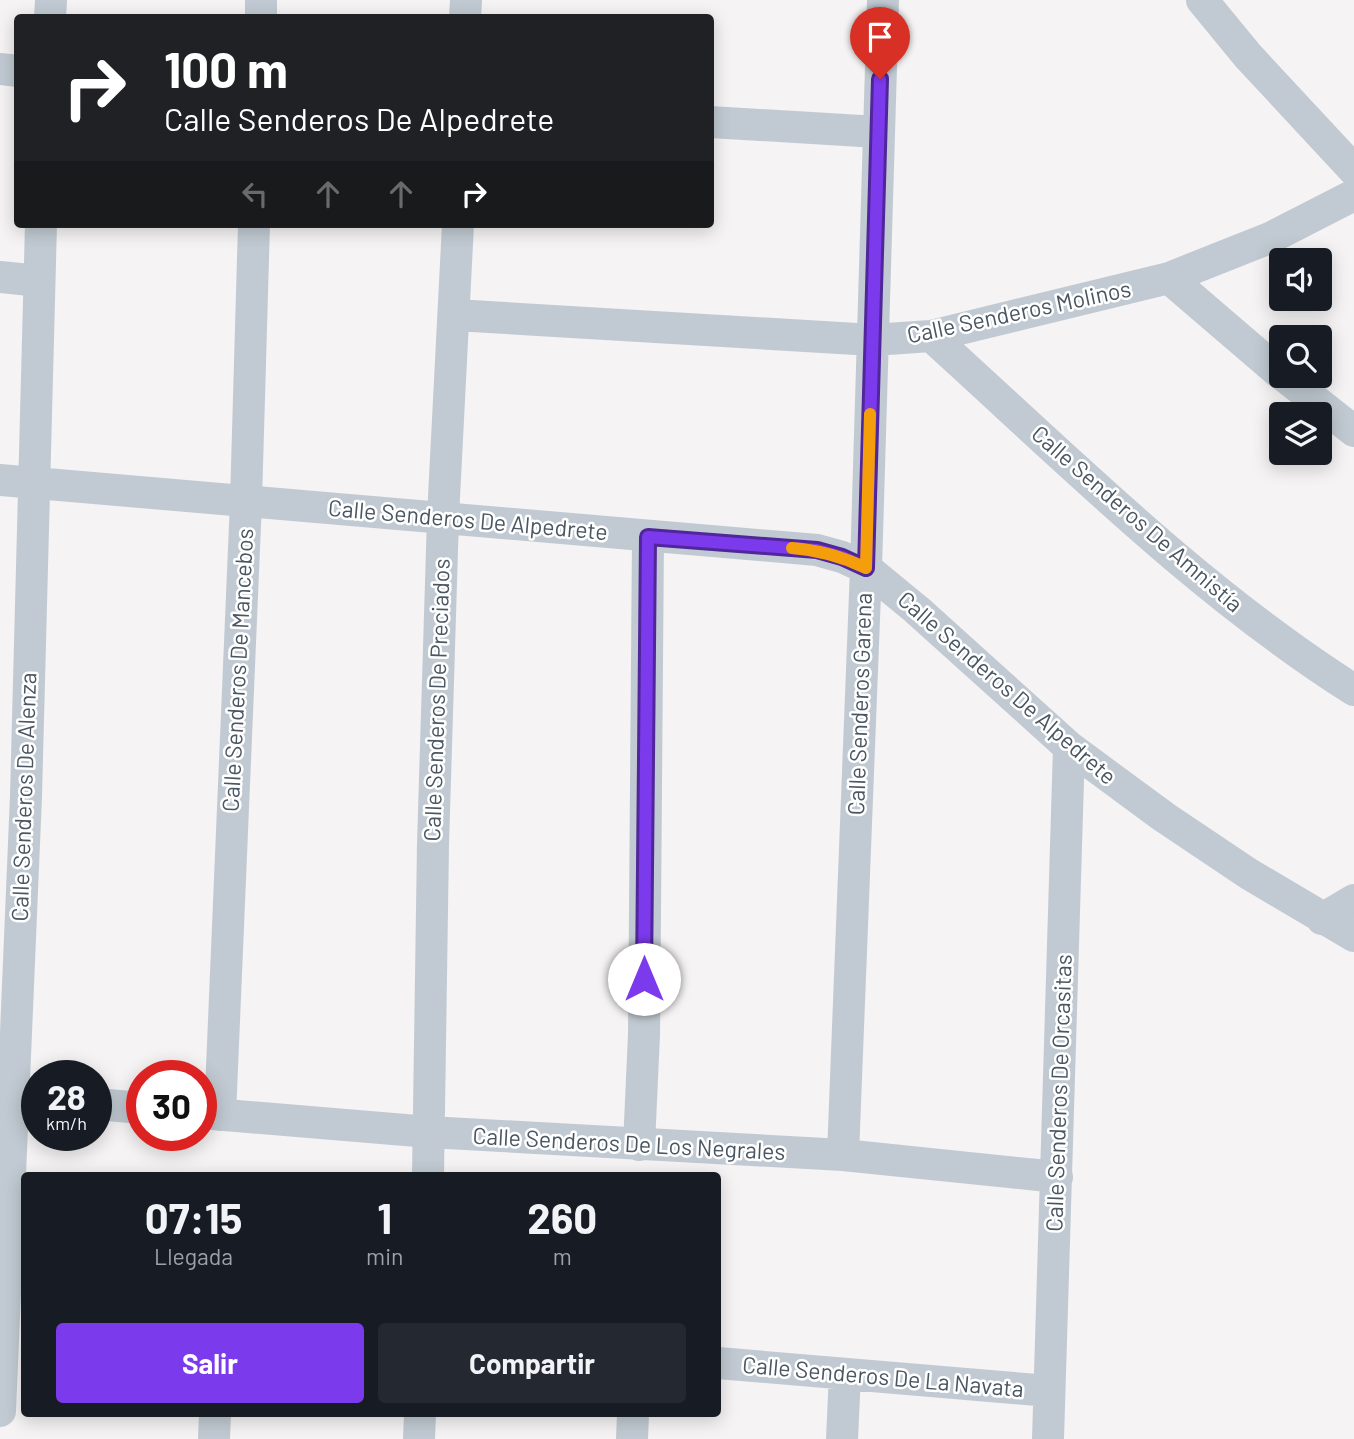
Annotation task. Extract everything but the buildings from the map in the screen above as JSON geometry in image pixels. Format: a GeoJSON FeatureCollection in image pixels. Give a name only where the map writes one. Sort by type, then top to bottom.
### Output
{"type":"FeatureCollection","features":[{"type":"Feature","properties":{"kind":"street","name":"Calle Senderos Garena"},"geometry":{"type":"LineString","coordinates":[[844,1155],[866,568],[883,0]]}},
{"type":"Feature","properties":{"kind":"street"},"geometry":{"type":"LineString","coordinates":[[1202,0],[1248,57],[1354,170]]}},
{"type":"Feature","properties":{"kind":"street"},"geometry":{"type":"LineString","coordinates":[[714,122],[878,132]]}},
{"type":"Feature","properties":{"kind":"street","name":"Calle Senderos Molinos"},"geometry":{"type":"LineString","coordinates":[[456,315],[873,340],[931,336],[1169,278],[1272,237],[1354,195]]}},
{"type":"Feature","properties":{"kind":"street","name":"Calle Senderos De Alenza"},"geometry":{"type":"LineString","coordinates":[[0,1411],[10,1305],[41,228]]}},
{"type":"Feature","properties":{"kind":"street","name":"Calle Senderos De Mancebos"},"geometry":{"type":"LineString","coordinates":[[213,1060],[246,501],[254,228]]}},
{"type":"Feature","properties":{"kind":"street","name":"Calle Senderos De Preciados"},"geometry":{"type":"LineString","coordinates":[[428,1172],[433,844],[443,517],[456,315],[458,228]]}},
{"type":"Feature","properties":{"kind":"street"},"geometry":{"type":"LineString","coordinates":[[0,277],[39,281]]}},
{"type":"Feature","properties":{"kind":"street"},"geometry":{"type":"LineString","coordinates":[[1169,278],[1269,364]]}},
{"type":"Feature","properties":{"kind":"street","name":"Calle Senderos De Amnistía"},"geometry":{"type":"LineString","coordinates":[[931,336],[1197,577],[1324,671],[1354,690]]}},
{"type":"Feature","properties":{"kind":"street"},"geometry":{"type":"LineString","coordinates":[[1299,388],[1354,431]]}},
{"type":"Feature","properties":{"kind":"street","name":"Calle Senderos De Alpedrete"},"geometry":{"type":"LineString","coordinates":[[0,480],[817,550],[842,557],[866,568],[917,610],[1069,747],[1164,817],[1249,874],[1354,936]]}},
{"type":"Feature","properties":{"kind":"street"},"geometry":{"type":"LineString","coordinates":[[639,1145],[644,1034],[648,537]]}},
{"type":"Feature","properties":{"kind":"street","name":"Calle Senderos De Orcasitas"},"geometry":{"type":"LineString","coordinates":[[1048,1439],[1069,747]]}},
{"type":"Feature","properties":{"kind":"street"},"geometry":{"type":"LineString","coordinates":[[1322,919],[1354,900]]}},
{"type":"Feature","properties":{"kind":"street","name":"Calle Senderos De Los Negrales"},"geometry":{"type":"LineString","coordinates":[[217,1115],[429,1132],[844,1155],[1057,1177]]}},
{"type":"Feature","properties":{"kind":"street","name":"Calle Senderos De La Navata"},"geometry":{"type":"LineString","coordinates":[[721,1363],[1049,1391]]}},
{"type":"Feature","properties":{"kind":"street"},"geometry":{"type":"LineString","coordinates":[[842,1439],[845,1374]]}},
{"type":"Feature","properties":{"kind":"street"},"geometry":{"type":"LineString","coordinates":[[214,1439],[215,1417]]}},
{"type":"Feature","properties":{"kind":"street"},"geometry":{"type":"LineString","coordinates":[[419,1439],[420,1417]]}},
{"type":"Feature","properties":{"kind":"street"},"geometry":{"type":"LineString","coordinates":[[632,1439],[633,1417]]}},
{"type":"Feature","properties":{"kind":"slow traffic"},"geometry":{"type":"LineString","coordinates":[[792,548],[817,550],[866,568],[870,414]]}},
{"type":"Feature","properties":{"kind":"route"},"geometry":{"type":"LineString","coordinates":[[644,979],[648,537],[817,550],[866,568],[880,79]]}}]}
